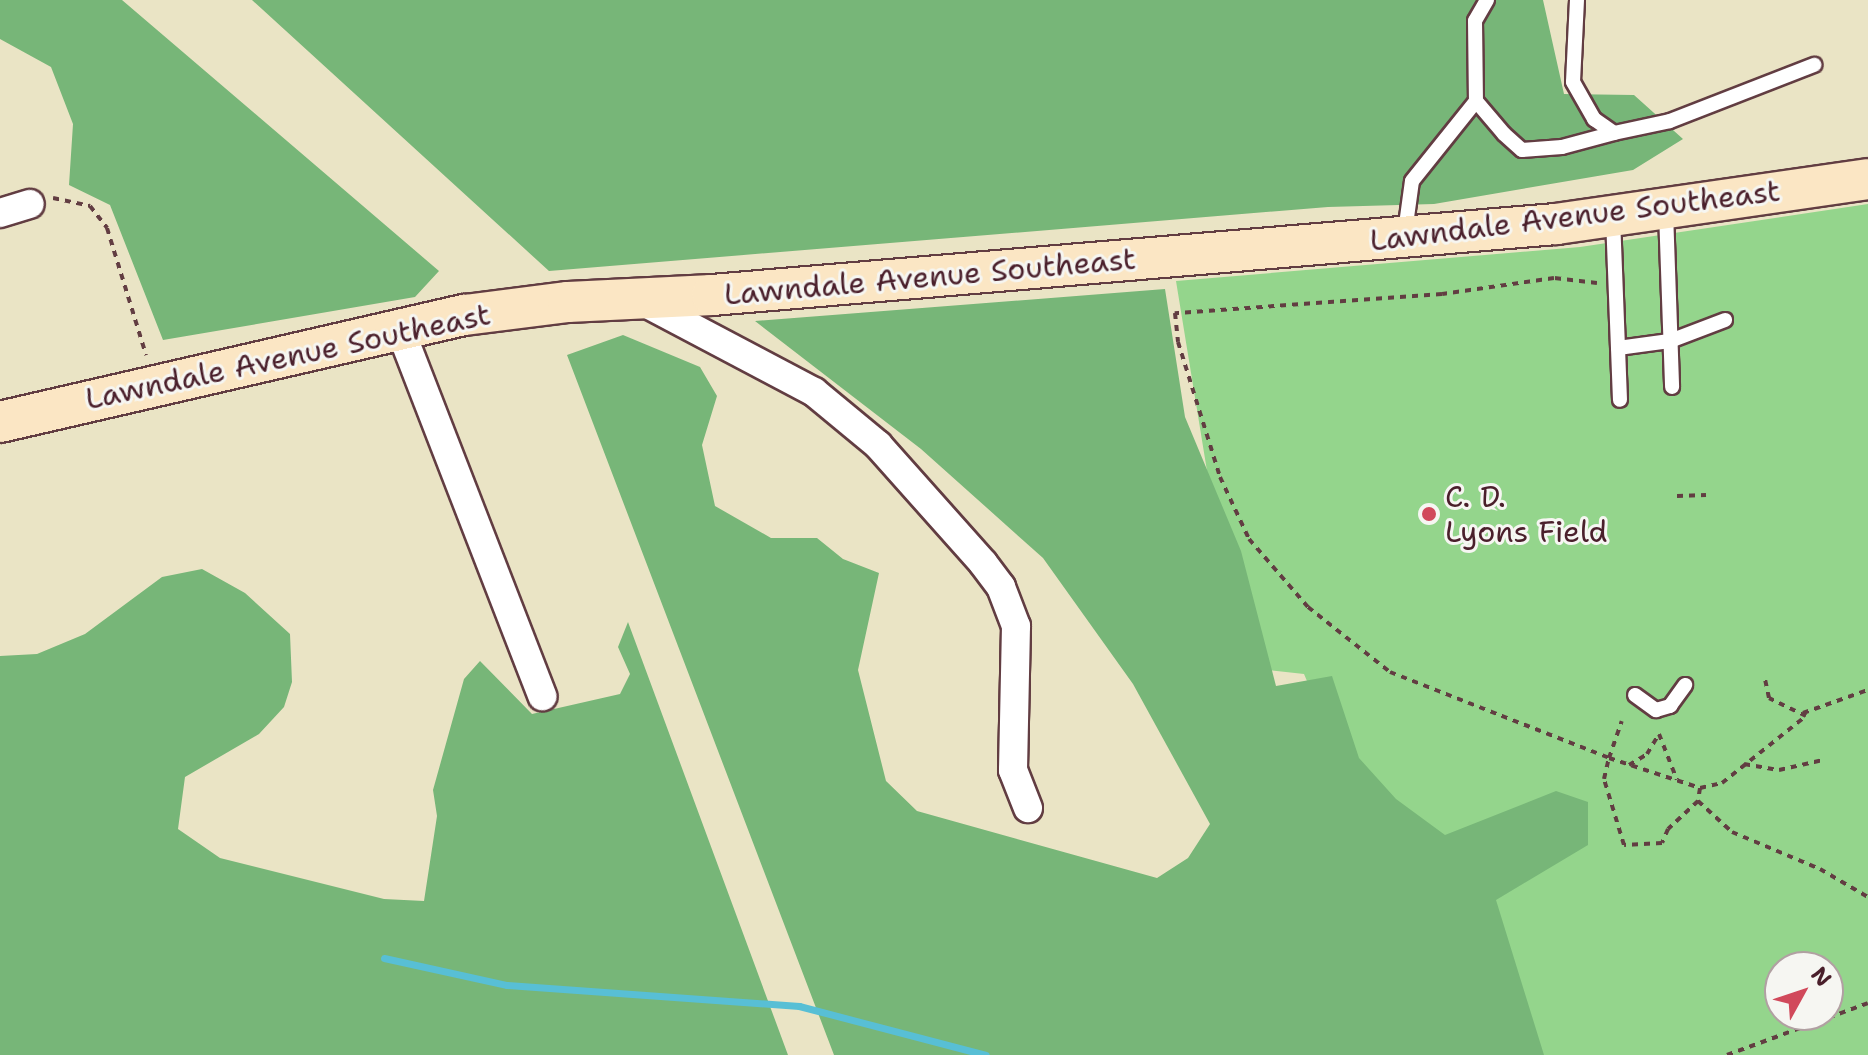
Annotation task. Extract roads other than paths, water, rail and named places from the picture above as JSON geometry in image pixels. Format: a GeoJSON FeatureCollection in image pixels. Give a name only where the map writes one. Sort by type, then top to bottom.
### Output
{"type":"FeatureCollection","features":[{"type":"Feature","properties":{"kind":"street","name":"Lawndale Avenue Southeast"},"geometry":{"type":"LineString","coordinates":[[0,422],[465,315],[1613,217],[1868,179]]}},
{"type":"Feature","properties":{"kind":"street"},"geometry":{"type":"LineString","coordinates":[[0,213],[30,204]]}},
{"type":"Feature","properties":{"kind":"street"},"geometry":{"type":"LineString","coordinates":[[636,298],[814,392],[878,445],[983,563],[1001,587],[1016,626],[1013,770],[1028,808]]}},
{"type":"Feature","properties":{"kind":"street"},"geometry":{"type":"LineString","coordinates":[[400,329],[542,696]]}},
{"type":"Feature","properties":{"kind":"lane"},"geometry":{"type":"LineString","coordinates":[[1405,237],[1412,181],[1476,101],[1475,21],[1487,0]]}},
{"type":"Feature","properties":{"kind":"lane"},"geometry":{"type":"LineString","coordinates":[[1577,0],[1573,82],[1594,119],[1614,133]]}},
{"type":"Feature","properties":{"kind":"lane"},"geometry":{"type":"LineString","coordinates":[[1476,101],[1522,150],[1562,147],[1670,121],[1814,65]]}},
{"type":"Feature","properties":{"kind":"lane"},"geometry":{"type":"LineString","coordinates":[[1666,210],[1672,387]]}},
{"type":"Feature","properties":{"kind":"lane"},"geometry":{"type":"LineString","coordinates":[[1613,217],[1620,400]]}},
{"type":"Feature","properties":{"kind":"lane"},"geometry":{"type":"LineString","coordinates":[[1618,348],[1670,341],[1725,320]]}},
{"type":"Feature","properties":{"kind":"lane"},"geometry":{"type":"LineString","coordinates":[[1635,695],[1656,710],[1670,706],[1685,685]]}},
{"type":"Feature","properties":{"kind":"waterway"},"geometry":{"type":"LineString","coordinates":[[384,958],[507,985],[799,1006],[986,1055]]}},
{"type":"Feature","properties":{"kind":"place","name":"C. D. Lyons Field"},"geometry":{"type":"Point","coordinates":[1429,514]}}]}
